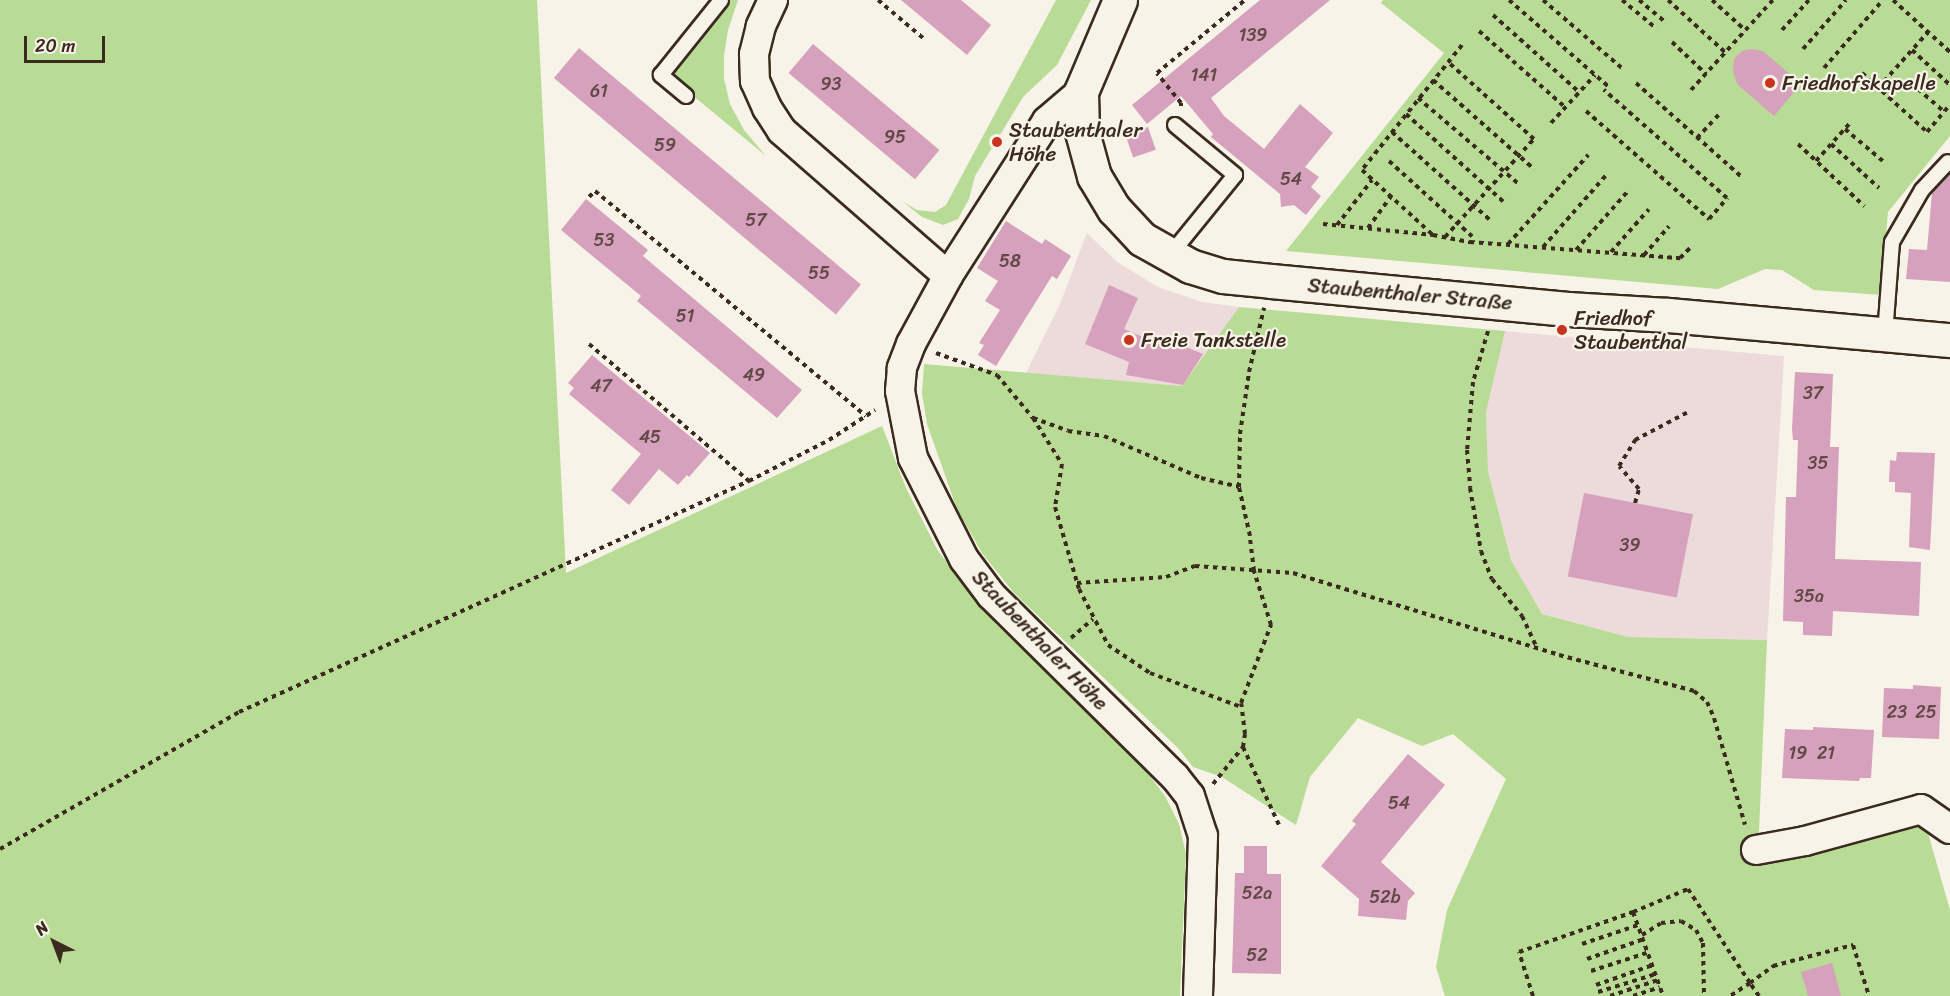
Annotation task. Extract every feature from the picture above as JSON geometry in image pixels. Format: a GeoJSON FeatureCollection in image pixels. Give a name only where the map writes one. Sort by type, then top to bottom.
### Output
{"type":"FeatureCollection","features":[{"type":"Feature","properties":{"kind":"main road","name":"Staubenthaler Straße"},"geometry":{"type":"LineString","coordinates":[[1120,0],[1081,92],[1082,132],[1094,176],[1114,209],[1142,239],[1170,256],[1223,276],[1497,302],[1950,340]]}},
{"type":"Feature","properties":{"kind":"street"},"geometry":{"type":"LineString","coordinates":[[773,0],[761,26],[754,54],[755,81],[766,108],[782,131],[948,276]]}},
{"type":"Feature","properties":{"kind":"street","name":"Staubenthaler Höhe"},"geometry":{"type":"LineString","coordinates":[[1081,92],[1047,122],[948,276],[911,344],[902,368],[900,391],[913,458],[964,559],[991,595],[1175,777],[1190,796],[1203,836],[1198,996]]}},
{"type":"Feature","properties":{"kind":"street"},"geometry":{"type":"LineString","coordinates":[[1756,850],[1805,841],[1921,809],[1950,829]]}},
{"type":"Feature","properties":{"kind":"lane"},"geometry":{"type":"LineString","coordinates":[[686,96],[661,75],[721,0]]}},
{"type":"Feature","properties":{"kind":"lane"},"geometry":{"type":"LineString","coordinates":[[1170,256],[1235,175],[1175,125]]}},
{"type":"Feature","properties":{"kind":"lane"},"geometry":{"type":"LineString","coordinates":[[1885,334],[1892,242],[1922,190],[1948,162]]}},
{"type":"Feature","properties":{"kind":"path"},"geometry":{"type":"LineString","coordinates":[[879,0],[923,38]]}},
{"type":"Feature","properties":{"kind":"path"},"geometry":{"type":"LineString","coordinates":[[1175,125],[1181,103],[1157,73],[1245,0]]}},
{"type":"Feature","properties":{"kind":"path"},"geometry":{"type":"LineString","coordinates":[[1509,0],[1608,86]]}},
{"type":"Feature","properties":{"kind":"path"},"geometry":{"type":"LineString","coordinates":[[1544,0],[1623,69]]}},
{"type":"Feature","properties":{"kind":"path"},"geometry":{"type":"LineString","coordinates":[[1622,0],[1657,29]]}},
{"type":"Feature","properties":{"kind":"path"},"geometry":{"type":"LineString","coordinates":[[1639,0],[1665,21]]}},
{"type":"Feature","properties":{"kind":"path"},"geometry":{"type":"LineString","coordinates":[[1668,0],[1725,52]]}},
{"type":"Feature","properties":{"kind":"path"},"geometry":{"type":"LineString","coordinates":[[1712,0],[1745,30]]}},
{"type":"Feature","properties":{"kind":"path"},"geometry":{"type":"LineString","coordinates":[[1691,90],[1773,0]]}},
{"type":"Feature","properties":{"kind":"path"},"geometry":{"type":"LineString","coordinates":[[1782,30],[1809,0]]}},
{"type":"Feature","properties":{"kind":"path"},"geometry":{"type":"LineString","coordinates":[[1803,49],[1846,0]]}},
{"type":"Feature","properties":{"kind":"path"},"geometry":{"type":"LineString","coordinates":[[1824,68],[1883,0]]}},
{"type":"Feature","properties":{"kind":"path"},"geometry":{"type":"LineString","coordinates":[[1893,0],[1950,52]]}},
{"type":"Feature","properties":{"kind":"path"},"geometry":{"type":"LineString","coordinates":[[1492,15],[1579,92]]}},
{"type":"Feature","properties":{"kind":"path"},"geometry":{"type":"LineString","coordinates":[[1479,31],[1565,108]]}},
{"type":"Feature","properties":{"kind":"path"},"geometry":{"type":"LineString","coordinates":[[1878,88],[1928,32]]}},
{"type":"Feature","properties":{"kind":"path"},"geometry":{"type":"LineString","coordinates":[[1672,42],[1706,74]]}},
{"type":"Feature","properties":{"kind":"path"},"geometry":{"type":"LineString","coordinates":[[1433,235],[1362,170],[1462,45]]}},
{"type":"Feature","properties":{"kind":"path"},"geometry":{"type":"LineString","coordinates":[[1912,50],[1950,85]]}},
{"type":"Feature","properties":{"kind":"path"},"geometry":{"type":"LineString","coordinates":[[1446,237],[1534,139],[1448,62]]}},
{"type":"Feature","properties":{"kind":"path"},"geometry":{"type":"LineString","coordinates":[[1862,73],[1927,132],[1950,105]]}},
{"type":"Feature","properties":{"kind":"path"},"geometry":{"type":"LineString","coordinates":[[1551,123],[1595,75]]}},
{"type":"Feature","properties":{"kind":"path"},"geometry":{"type":"LineString","coordinates":[[1433,80],[1534,169]]}},
{"type":"Feature","properties":{"kind":"path"},"geometry":{"type":"LineString","coordinates":[[1636,83],[1743,178]]}},
{"type":"Feature","properties":{"kind":"path"},"geometry":{"type":"LineString","coordinates":[[1918,89],[1944,112]]}},
{"type":"Feature","properties":{"kind":"path"},"geometry":{"type":"LineString","coordinates":[[1586,111],[1709,219],[1727,198],[1604,90]]}},
{"type":"Feature","properties":{"kind":"path"},"geometry":{"type":"LineString","coordinates":[[1418,98],[1520,185]]}},
{"type":"Feature","properties":{"kind":"path"},"geometry":{"type":"LineString","coordinates":[[1406,114],[1505,203]]}},
{"type":"Feature","properties":{"kind":"path"},"geometry":{"type":"LineString","coordinates":[[1698,138],[1719,114]]}},
{"type":"Feature","properties":{"kind":"path"},"geometry":{"type":"LineString","coordinates":[[1816,161],[1850,123]]}},
{"type":"Feature","properties":{"kind":"path"},"geometry":{"type":"LineString","coordinates":[[1845,129],[1884,162]]}},
{"type":"Feature","properties":{"kind":"path"},"geometry":{"type":"LineString","coordinates":[[1392,132],[1490,220]]}},
{"type":"Feature","properties":{"kind":"path"},"geometry":{"type":"LineString","coordinates":[[1798,144],[1864,206]]}},
{"type":"Feature","properties":{"kind":"path"},"geometry":{"type":"LineString","coordinates":[[1831,144],[1879,188]]}},
{"type":"Feature","properties":{"kind":"path"},"geometry":{"type":"LineString","coordinates":[[1508,245],[1588,155]]}},
{"type":"Feature","properties":{"kind":"path"},"geometry":{"type":"LineString","coordinates":[[1389,161],[1474,238]]}},
{"type":"Feature","properties":{"kind":"path"},"geometry":{"type":"LineString","coordinates":[[1543,248],[1608,173]]}},
{"type":"Feature","properties":{"kind":"path"},"geometry":{"type":"LineString","coordinates":[[1336,225],[1372,180]]}},
{"type":"Feature","properties":{"kind":"path"},"geometry":{"type":"LineString","coordinates":[[1576,250],[1628,190]]}},
{"type":"Feature","properties":{"kind":"path"},"geometry":{"type":"LineString","coordinates":[[589,197],[596,191],[866,416]]}},
{"type":"Feature","properties":{"kind":"path"},"geometry":{"type":"LineString","coordinates":[[1367,228],[1391,196]]}},
{"type":"Feature","properties":{"kind":"path"},"geometry":{"type":"LineString","coordinates":[[1611,253],[1649,209]]}},
{"type":"Feature","properties":{"kind":"path"},"geometry":{"type":"LineString","coordinates":[[1323,224],[1508,245],[1680,258],[1692,246]]}},
{"type":"Feature","properties":{"kind":"path"},"geometry":{"type":"LineString","coordinates":[[1644,255],[1669,226]]}},
{"type":"Feature","properties":{"kind":"path"},"geometry":{"type":"LineString","coordinates":[[1190,796],[1210,786],[1243,747],[1245,734],[1241,707],[1271,625],[1254,571],[1250,536],[1239,487],[1240,434],[1249,372],[1271,281]]}},
{"type":"Feature","properties":{"kind":"path"},"geometry":{"type":"LineString","coordinates":[[1497,302],[1473,382],[1467,450],[1470,488],[1481,551],[1492,579],[1522,616],[1536,647]]}},
{"type":"Feature","properties":{"kind":"path"},"geometry":{"type":"LineString","coordinates":[[589,344],[749,481]]}},
{"type":"Feature","properties":{"kind":"path"},"geometry":{"type":"LineString","coordinates":[[911,344],[997,375],[1033,418],[1062,464],[1055,507],[1077,583],[1108,645],[1150,674],[1241,707]]}},
{"type":"Feature","properties":{"kind":"path"},"geometry":{"type":"LineString","coordinates":[[0,849],[239,712],[749,481],[829,440],[900,391]]}},
{"type":"Feature","properties":{"kind":"path"},"geometry":{"type":"LineString","coordinates":[[1635,503],[1639,489],[1619,466],[1635,440],[1688,412]]}},
{"type":"Feature","properties":{"kind":"path"},"geometry":{"type":"LineString","coordinates":[[1033,418],[1068,431],[1104,436],[1201,478],[1239,487]]}},
{"type":"Feature","properties":{"kind":"path"},"geometry":{"type":"LineString","coordinates":[[1077,583],[1166,577],[1195,566],[1293,573],[1536,647],[1694,691],[1707,702],[1756,850]]}},
{"type":"Feature","properties":{"kind":"path"},"geometry":{"type":"LineString","coordinates":[[1243,747],[1279,825]]}},
{"type":"Feature","properties":{"kind":"path"},"geometry":{"type":"LineString","coordinates":[[1533,996],[1519,952],[1633,912],[1688,889],[1759,996]]}},
{"type":"Feature","properties":{"kind":"path"},"geometry":{"type":"LineString","coordinates":[[1633,912],[1653,965],[1661,995]]}},
{"type":"Feature","properties":{"kind":"path"},"geometry":{"type":"LineString","coordinates":[[1587,959],[1643,937],[1661,923],[1681,921],[1696,930],[1703,943],[1704,996]]}},
{"type":"Feature","properties":{"kind":"path"},"geometry":{"type":"LineString","coordinates":[[1582,944],[1638,925]]}},
{"type":"Feature","properties":{"kind":"path"},"geometry":{"type":"LineString","coordinates":[[1730,996],[1773,966],[1853,945],[1869,996]]}},
{"type":"Feature","properties":{"kind":"path"},"geometry":{"type":"LineString","coordinates":[[1591,971],[1648,952]]}},
{"type":"Feature","properties":{"kind":"path"},"geometry":{"type":"LineString","coordinates":[[1596,985],[1653,965]]}},
{"type":"Feature","properties":{"kind":"path"},"geometry":{"type":"LineString","coordinates":[[1598,992],[1656,974]]}},
{"type":"Feature","properties":{"kind":"path"},"geometry":{"type":"LineString","coordinates":[[1610,996],[1658,980]]}},
{"type":"Feature","properties":{"kind":"path"},"geometry":{"type":"LineString","coordinates":[[1633,996],[1660,987]]}},
{"type":"Feature","properties":{"kind":"shaded area","name":"Freie Tankstelle"},"geometry":{"type":"Polygon","coordinates":[[[1087,233],[1117,262],[1158,287],[1202,302],[1239,307],[1182,386],[1026,373],[1060,304],[1087,233]]]}},
{"type":"Feature","properties":{"kind":"shaded area"},"geometry":{"type":"Polygon","coordinates":[[[1504,331],[1784,356],[1767,640],[1628,637],[1542,614],[1511,560],[1488,471],[1486,412],[1504,331]]]}},
{"type":"Feature","properties":{"kind":"green space"},"geometry":{"type":"Polygon","coordinates":[[[0,0],[537,0],[566,573],[882,426],[906,488],[938,551],[996,624],[1140,763],[1165,796],[1179,824],[1186,854],[1180,996],[0,996],[0,0]]]}},
{"type":"Feature","properties":{"kind":"green space"},"geometry":{"type":"Polygon","coordinates":[[[728,0],[738,0],[728,30],[724,55],[724,79],[730,104],[744,130],[766,156],[669,76],[670,70],[728,0]]]}},
{"type":"Feature","properties":{"kind":"green space"},"geometry":{"type":"Polygon","coordinates":[[[1056,0],[1091,0],[1057,65],[1023,97],[975,176],[969,199],[958,219],[943,225],[922,217],[902,201],[917,210],[935,212],[946,205],[1056,0]]]}},
{"type":"Feature","properties":{"kind":"green space"},"geometry":{"type":"Polygon","coordinates":[[[1383,0],[1950,0],[1950,136],[1888,212],[1881,295],[1814,290],[1782,270],[1765,269],[1718,289],[1286,251],[1444,53],[1381,3],[1383,0]]]}},
{"type":"Feature","properties":{"kind":"green space"},"geometry":{"type":"Polygon","coordinates":[[[1239,307],[1505,331],[1486,412],[1488,471],[1511,560],[1542,614],[1628,637],[1767,640],[1758,856],[1924,819],[1950,910],[1950,996],[1445,996],[1436,967],[1447,910],[1506,779],[1453,734],[1422,746],[1358,718],[1310,777],[1296,825],[1222,777],[1193,767],[1178,748],[1014,593],[982,553],[957,509],[927,424],[922,393],[924,364],[1182,386],[1239,307]]]}},
{"type":"Feature","properties":{"kind":"building"},"geometry":{"type":"Polygon","coordinates":[[[901,0],[961,0],[991,25],[967,55],[901,0]]]}},
{"type":"Feature","properties":{"kind":"building"},"geometry":{"type":"Polygon","coordinates":[[[1260,0],[1330,0],[1211,98],[1224,116],[1264,149],[1300,104],[1333,133],[1305,167],[1319,177],[1311,187],[1321,196],[1306,215],[1294,205],[1281,207],[1280,194],[1211,137],[1213,134],[1181,96],[1147,124],[1132,105],[1260,0]]]}},
{"type":"Feature","properties":{"kind":"building"},"geometry":{"type":"Polygon","coordinates":[[[813,44],[939,150],[915,179],[789,73],[813,44]]]}},
{"type":"Feature","properties":{"kind":"building"},"geometry":{"type":"Polygon","coordinates":[[[579,48],[861,285],[836,314],[554,78],[579,48]]]}},
{"type":"Feature","properties":{"kind":"building","name":"Friedhofskapelle"},"geometry":{"type":"Polygon","coordinates":[[[1751,49],[1763,51],[1801,84],[1774,116],[1737,84],[1733,70],[1734,59],[1742,51],[1751,49]]]}},
{"type":"Feature","properties":{"kind":"building"},"geometry":{"type":"Polygon","coordinates":[[[1148,127],[1156,150],[1133,158],[1125,135],[1148,127]]]}},
{"type":"Feature","properties":{"kind":"building"},"geometry":{"type":"Polygon","coordinates":[[[1950,173],[1950,282],[1906,279],[1909,249],[1927,250],[1932,193],[1950,173]]]}},
{"type":"Feature","properties":{"kind":"building"},"geometry":{"type":"Polygon","coordinates":[[[586,199],[648,250],[643,256],[802,390],[777,418],[637,301],[641,296],[561,230],[586,199]]]}},
{"type":"Feature","properties":{"kind":"building"},"geometry":{"type":"Polygon","coordinates":[[[1006,221],[1042,244],[1045,239],[1071,256],[1057,279],[1052,276],[996,366],[978,355],[984,345],[979,343],[1000,310],[985,301],[998,281],[977,268],[1006,221]]]}},
{"type":"Feature","properties":{"kind":"building"},"geometry":{"type":"Polygon","coordinates":[[[1109,285],[1138,298],[1124,329],[1164,346],[1167,339],[1203,354],[1183,385],[1126,375],[1129,362],[1085,344],[1109,285]]]}},
{"type":"Feature","properties":{"kind":"building"},"geometry":{"type":"Polygon","coordinates":[[[592,355],[710,453],[689,477],[687,475],[678,485],[659,469],[629,505],[611,490],[641,454],[569,394],[574,388],[568,383],[592,355]]]}},
{"type":"Feature","properties":{"kind":"building"},"geometry":{"type":"Polygon","coordinates":[[[1795,372],[1833,374],[1830,447],[1839,447],[1835,559],[1921,562],[1919,616],[1833,611],[1832,636],[1803,635],[1803,622],[1783,621],[1786,497],[1796,497],[1798,440],[1793,440],[1792,429],[1795,372]]]}},
{"type":"Feature","properties":{"kind":"building"},"geometry":{"type":"Polygon","coordinates":[[[1897,452],[1935,453],[1930,550],[1909,547],[1911,493],[1895,492],[1895,482],[1889,482],[1890,460],[1896,461],[1897,452]]]}},
{"type":"Feature","properties":{"kind":"building"},"geometry":{"type":"Polygon","coordinates":[[[1584,493],[1693,514],[1677,598],[1568,576],[1584,493]]]}},
{"type":"Feature","properties":{"kind":"building"},"geometry":{"type":"Polygon","coordinates":[[[1913,685],[1941,687],[1939,739],[1882,737],[1884,688],[1913,689],[1913,685]]]}},
{"type":"Feature","properties":{"kind":"building"},"geometry":{"type":"Polygon","coordinates":[[[1813,727],[1874,730],[1871,778],[1860,778],[1859,781],[1782,778],[1785,729],[1813,730],[1813,727]]]}},
{"type":"Feature","properties":{"kind":"building"},"geometry":{"type":"Polygon","coordinates":[[[1408,754],[1445,785],[1381,862],[1415,893],[1408,901],[1406,920],[1358,916],[1359,899],[1321,866],[1356,824],[1352,821],[1408,754]]]}},
{"type":"Feature","properties":{"kind":"building"},"geometry":{"type":"Polygon","coordinates":[[[1244,846],[1267,846],[1267,874],[1281,874],[1281,974],[1232,973],[1235,873],[1244,873],[1244,846]]]}},
{"type":"Feature","properties":{"kind":"building"},"geometry":{"type":"Polygon","coordinates":[[[1832,963],[1841,996],[1808,996],[1801,972],[1832,963]]]}},
{"type":"Feature","properties":{"kind":"place","name":"Friedhofskapelle"},"geometry":{"type":"Point","coordinates":[1770,83]}},
{"type":"Feature","properties":{"kind":"place","name":"Staubenthaler Höhe"},"geometry":{"type":"Point","coordinates":[997,142]}},
{"type":"Feature","properties":{"kind":"place","name":"Friedhof Staubenthal"},"geometry":{"type":"Point","coordinates":[1562,330]}},
{"type":"Feature","properties":{"kind":"place","name":"Freie Tankstelle"},"geometry":{"type":"Point","coordinates":[1129,340]}}]}
